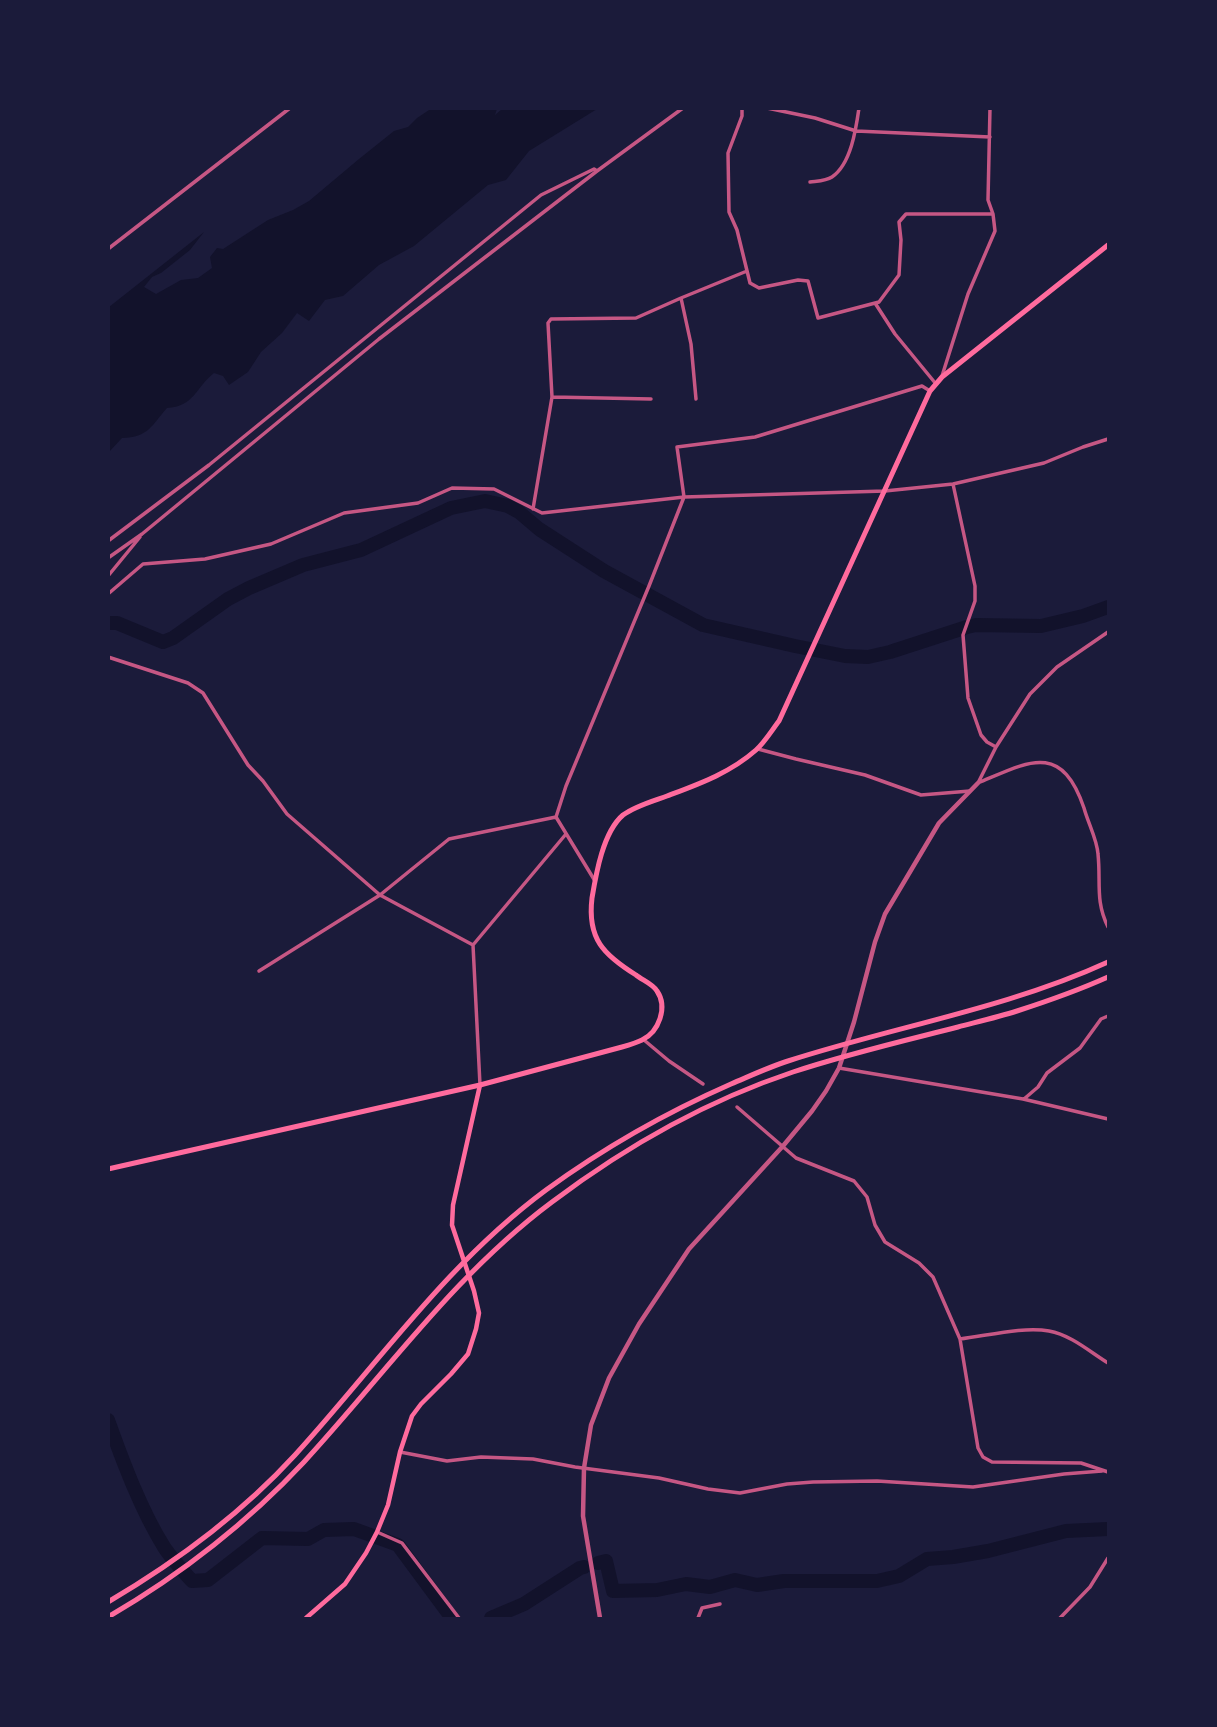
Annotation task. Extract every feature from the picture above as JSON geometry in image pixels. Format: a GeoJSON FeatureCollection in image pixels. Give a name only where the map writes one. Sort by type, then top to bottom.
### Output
{"type":"FeatureCollection","features":[{"type":"Feature","properties":{"kind":"main road"},"geometry":{"type":"LineString","coordinates":[[108,1169],[480,1085],[622,1047],[644,1040],[654,1031],[660,1020],[663,1004],[656,989],[613,961],[593,929],[592,901],[595,882],[604,844],[612,829],[623,816],[716,777],[758,748],[779,721],[930,391],[942,377],[1108,244]]}},
{"type":"Feature","properties":{"kind":"main road"},"geometry":{"type":"LineString","coordinates":[[108,1602],[182,1554],[262,1488],[293,1456],[441,1284],[514,1215],[587,1161],[688,1103],[787,1061],[1012,998],[1080,975],[1108,962]]}},
{"type":"Feature","properties":{"kind":"main road"},"geometry":{"type":"LineString","coordinates":[[108,1617],[142,1598],[237,1526],[270,1496],[348,1413],[468,1275],[522,1225],[637,1143],[705,1108],[816,1065],[1015,1012],[1108,977]]}},
{"type":"Feature","properties":{"kind":"main road"},"geometry":{"type":"LineString","coordinates":[[306,1619],[345,1584],[366,1553],[388,1505],[400,1452],[412,1416],[468,1354],[477,1329],[480,1313],[452,1225],[453,1205],[480,1085]]}},
{"type":"Feature","properties":{"kind":"street"},"geometry":{"type":"LineString","coordinates":[[108,249],[289,108]]}},
{"type":"Feature","properties":{"kind":"street"},"geometry":{"type":"LineString","coordinates":[[108,558],[142,534],[379,339],[683,108]]}},
{"type":"Feature","properties":{"kind":"street"},"geometry":{"type":"LineString","coordinates":[[742,108],[742,116],[728,153],[729,212],[737,230],[750,283],[758,288],[808,281],[818,318],[878,302],[899,275],[899,222],[906,214],[993,214]]}},
{"type":"Feature","properties":{"kind":"street"},"geometry":{"type":"LineString","coordinates":[[810,182],[830,179],[840,169],[856,131],[859,108]]}},
{"type":"Feature","properties":{"kind":"street"},"geometry":{"type":"LineString","coordinates":[[942,377],[968,294],[995,230],[988,200],[990,108]]}},
{"type":"Feature","properties":{"kind":"street"},"geometry":{"type":"LineString","coordinates":[[769,109],[815,118],[856,131],[990,137]]}},
{"type":"Feature","properties":{"kind":"street"},"geometry":{"type":"LineString","coordinates":[[108,541],[209,465],[541,195],[594,169],[597,172]]}},
{"type":"Feature","properties":{"kind":"street"},"geometry":{"type":"LineString","coordinates":[[533,509],[552,397],[548,323],[551,318],[636,318],[747,271]]}},
{"type":"Feature","properties":{"kind":"street"},"geometry":{"type":"LineString","coordinates":[[681,298],[691,345],[696,399]]}},
{"type":"Feature","properties":{"kind":"street"},"geometry":{"type":"LineString","coordinates":[[875,303],[895,334],[936,384]]}},
{"type":"Feature","properties":{"kind":"street"},"geometry":{"type":"LineString","coordinates":[[595,882],[556,817],[566,786],[684,496],[677,447],[755,437],[922,386],[930,391]]}},
{"type":"Feature","properties":{"kind":"street"},"geometry":{"type":"LineString","coordinates":[[552,397],[651,399]]}},
{"type":"Feature","properties":{"kind":"street"},"geometry":{"type":"LineString","coordinates":[[108,594],[143,565],[205,559],[271,544],[344,513],[418,503],[452,488],[494,489],[542,513],[684,496],[885,491],[953,484],[1044,463],[1108,439]]}},
{"type":"Feature","properties":{"kind":"street"},"geometry":{"type":"LineString","coordinates":[[953,484],[975,586],[975,601],[963,635],[968,698],[981,735],[996,747]]}},
{"type":"Feature","properties":{"kind":"street"},"geometry":{"type":"LineString","coordinates":[[108,576],[142,534]]}},
{"type":"Feature","properties":{"kind":"street"},"geometry":{"type":"LineString","coordinates":[[600,1619],[583,1516],[584,1468],[592,1425],[609,1378],[639,1324],[689,1249],[783,1146],[826,1091],[839,1068],[885,914],[939,823],[978,783],[996,747],[1030,694],[1057,667],[1108,632]]}},
{"type":"Feature","properties":{"kind":"street"},"geometry":{"type":"LineString","coordinates":[[108,657],[197,688],[212,706],[248,765],[287,814],[380,895],[473,945]]}},
{"type":"Feature","properties":{"kind":"street"},"geometry":{"type":"LineString","coordinates":[[758,748],[864,775],[921,795],[970,791]]}},
{"type":"Feature","properties":{"kind":"street"},"geometry":{"type":"LineString","coordinates":[[978,783],[1029,763],[1042,762],[1056,766],[1070,780],[1081,800],[1098,852],[1098,887],[1102,914],[1108,927]]}},
{"type":"Feature","properties":{"kind":"street"},"geometry":{"type":"LineString","coordinates":[[259,971],[380,895],[449,839],[556,817]]}},
{"type":"Feature","properties":{"kind":"street"},"geometry":{"type":"LineString","coordinates":[[480,1085],[473,945],[566,834]]}},
{"type":"Feature","properties":{"kind":"street"},"geometry":{"type":"LineString","coordinates":[[1023,1100],[1038,1087],[1047,1073],[1080,1048],[1101,1019],[1108,1016]]}},
{"type":"Feature","properties":{"kind":"street"},"geometry":{"type":"LineString","coordinates":[[644,1040],[703,1084]]}},
{"type":"Feature","properties":{"kind":"street"},"geometry":{"type":"LineString","coordinates":[[839,1068],[1023,1100],[1108,1119]]}},
{"type":"Feature","properties":{"kind":"street"},"geometry":{"type":"LineString","coordinates":[[737,1107],[796,1158],[854,1181],[867,1197],[875,1225],[885,1242],[919,1263],[933,1277],[960,1339],[978,1448],[983,1457],[992,1462],[1081,1463],[1108,1472]]}},
{"type":"Feature","properties":{"kind":"street"},"geometry":{"type":"LineString","coordinates":[[960,1339],[1033,1330],[1051,1331],[1068,1338],[1108,1363]]}},
{"type":"Feature","properties":{"kind":"street"},"geometry":{"type":"LineString","coordinates":[[400,1452],[447,1461],[481,1457],[533,1459],[740,1493],[813,1482],[877,1481],[973,1486],[1102,1471]]}},
{"type":"Feature","properties":{"kind":"street"},"geometry":{"type":"LineString","coordinates":[[377,1532],[402,1543],[460,1619]]}},
{"type":"Feature","properties":{"kind":"street"},"geometry":{"type":"LineString","coordinates":[[1060,1619],[1090,1587],[1108,1558]]}},
{"type":"Feature","properties":{"kind":"street"},"geometry":{"type":"LineString","coordinates":[[698,1619],[702,1608],[720,1604]]}},
{"type":"Feature","properties":{"kind":"shaded area"},"geometry":{"type":"Polygon","coordinates":[[[432,108],[497,109],[495,115],[502,109],[597,109],[529,151],[506,180],[488,185],[414,246],[379,265],[343,296],[325,300],[309,321],[297,313],[282,333],[261,352],[248,372],[229,385],[223,376],[214,373],[189,400],[176,407],[167,408],[144,433],[122,438],[109,452],[109,307],[204,232],[190,250],[152,277],[144,287],[156,294],[181,280],[198,278],[212,268],[210,257],[217,248],[223,249],[268,220],[309,201],[394,131],[408,127],[432,108]]]}},
{"type":"Feature","properties":{"kind":"waterway"},"geometry":{"type":"LineString","coordinates":[[108,623],[117,623],[163,642],[249,588],[303,565],[361,550],[451,508],[485,501],[508,506],[519,512],[539,529],[604,571],[703,625],[845,656],[868,657],[890,652],[976,625],[1041,626],[1108,607]]}},
{"type":"Feature","properties":{"kind":"waterway"},"geometry":{"type":"LineString","coordinates":[[108,1420],[126,1469],[156,1533],[192,1581],[208,1580],[262,1538],[308,1539],[324,1530],[354,1529],[398,1545],[452,1618]]}},
{"type":"Feature","properties":{"kind":"waterway"},"geometry":{"type":"LineString","coordinates":[[598,1563],[606,1561],[613,1591],[657,1590],[686,1584],[710,1587],[735,1580],[757,1585],[784,1581],[877,1581],[899,1576],[927,1559],[988,1551],[1066,1531],[1108,1529]]}},
{"type":"Feature","properties":{"kind":"waterway"},"geometry":{"type":"LineString","coordinates":[[491,1618],[524,1604],[584,1567]]}}]}
